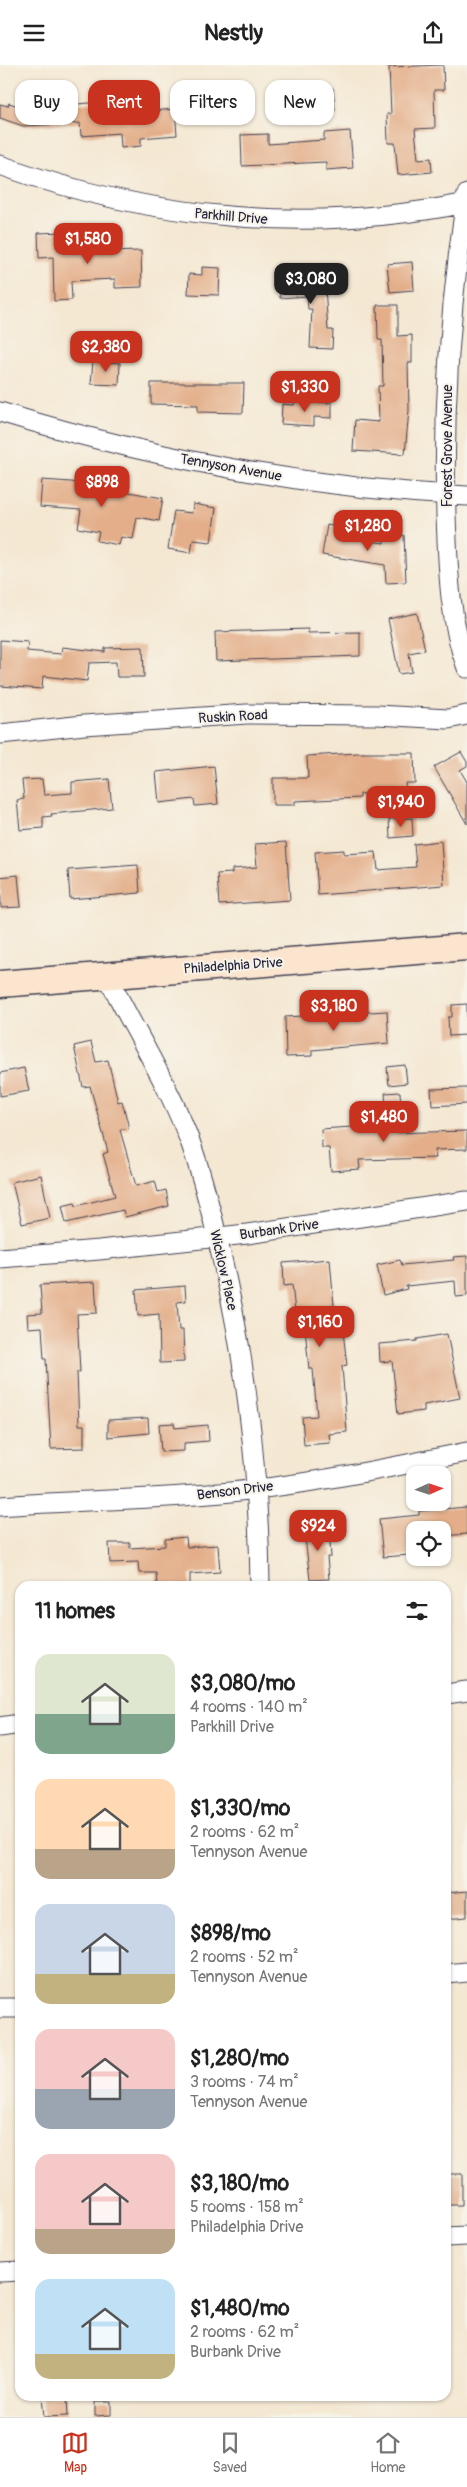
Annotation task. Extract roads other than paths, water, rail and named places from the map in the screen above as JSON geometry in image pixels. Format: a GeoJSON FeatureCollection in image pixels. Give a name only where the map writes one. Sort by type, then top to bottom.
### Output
{"type":"FeatureCollection","features":[{"type":"Feature","properties":{"kind":"main road","name":"Philadelphia Drive"},"geometry":{"type":"LineString","coordinates":[[0,984],[467,947]]}},
{"type":"Feature","properties":{"kind":"street","name":"Parkhill Drive"},"geometry":{"type":"LineString","coordinates":[[0,165],[69,187],[129,203],[180,212],[244,219],[364,218],[427,211],[466,200]]}},
{"type":"Feature","properties":{"kind":"street","name":"Forest Grove Avenue"},"geometry":{"type":"LineString","coordinates":[[466,200],[455,280],[446,393],[446,495],[449,581],[456,625],[467,668]]}},
{"type":"Feature","properties":{"kind":"street","name":"Tennyson Avenue"},"geometry":{"type":"LineString","coordinates":[[0,412],[64,431],[208,464],[297,479],[467,496]]}},
{"type":"Feature","properties":{"kind":"street","name":"Ruskin Road"},"geometry":{"type":"LineString","coordinates":[[0,734],[84,725],[247,714],[378,715],[448,719],[467,715]]}},
{"type":"Feature","properties":{"kind":"street","name":"Wicklow Place"},"geometry":{"type":"LineString","coordinates":[[107,975],[140,1034],[178,1111],[201,1175],[217,1238],[232,1301],[243,1361],[257,1488],[260,1581]]}},
{"type":"Feature","properties":{"kind":"street","name":"Burbank Drive"},"geometry":{"type":"LineString","coordinates":[[0,1257],[217,1238],[467,1201]]}},
{"type":"Feature","properties":{"kind":"street","name":"Benson Drive"},"geometry":{"type":"LineString","coordinates":[[0,1506],[104,1502],[257,1488],[347,1475],[467,1452]]}},
{"type":"Feature","properties":{"kind":"street"},"geometry":{"type":"LineString","coordinates":[[451,1693],[467,1691]]}},
{"type":"Feature","properties":{"kind":"street"},"geometry":{"type":"LineString","coordinates":[[0,1727],[15,1725]]}},
{"type":"Feature","properties":{"kind":"street"},"geometry":{"type":"LineString","coordinates":[[451,1974],[467,1972]]}},
{"type":"Feature","properties":{"kind":"street"},"geometry":{"type":"LineString","coordinates":[[0,2008],[15,2008]]}},
{"type":"Feature","properties":{"kind":"street"},"geometry":{"type":"LineString","coordinates":[[451,2237],[467,2236]]}},
{"type":"Feature","properties":{"kind":"street"},"geometry":{"type":"LineString","coordinates":[[0,2272],[15,2271]]}}]}
